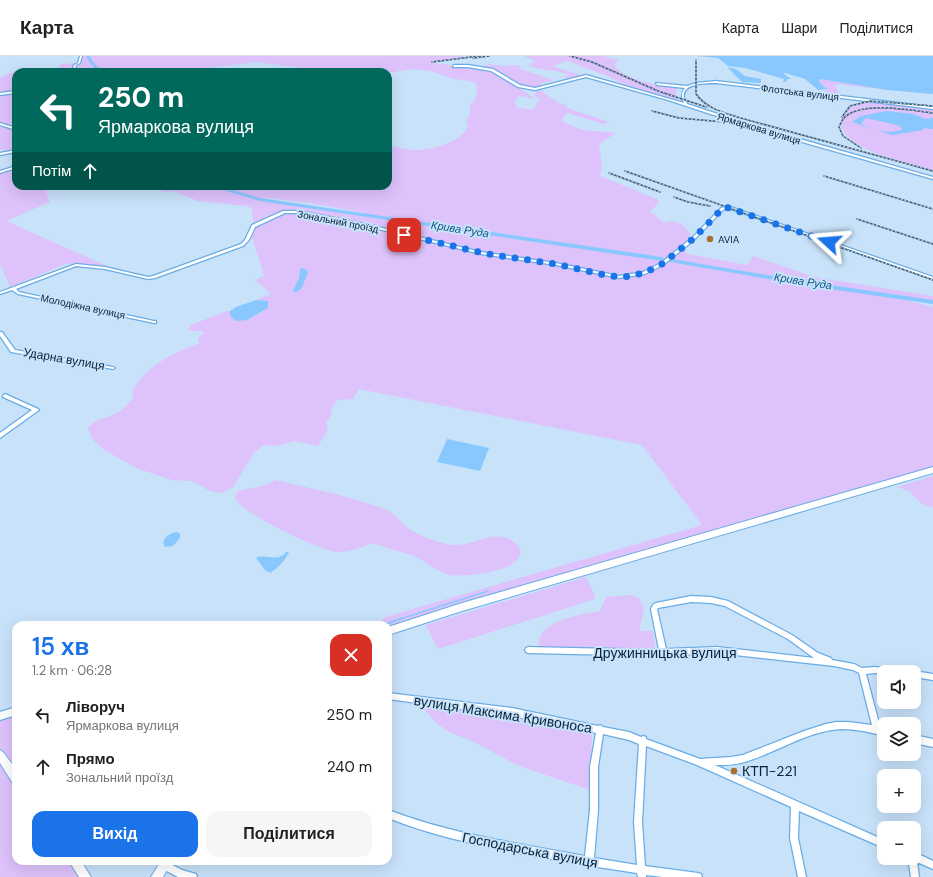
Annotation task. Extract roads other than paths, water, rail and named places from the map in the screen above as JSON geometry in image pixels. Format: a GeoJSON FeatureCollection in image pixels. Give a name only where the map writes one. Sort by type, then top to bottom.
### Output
{"type":"FeatureCollection","features":[{"type":"Feature","properties":{"kind":"main road"},"geometry":{"type":"LineString","coordinates":[[392,630],[462,607],[933,470]]}},
{"type":"Feature","properties":{"kind":"main road"},"geometry":{"type":"LineString","coordinates":[[0,755],[12,772]]}},
{"type":"Feature","properties":{"kind":"main road"},"geometry":{"type":"LineString","coordinates":[[77,865],[86,877]]}},
{"type":"Feature","properties":{"kind":"main road"},"geometry":{"type":"LineString","coordinates":[[156,877],[164,865]]}},
{"type":"Feature","properties":{"kind":"street"},"geometry":{"type":"LineString","coordinates":[[74,68],[75,65],[79,63],[81,56]]}},
{"type":"Feature","properties":{"kind":"street","name":"Ярмаркова вулиця"},"geometry":{"type":"LineString","coordinates":[[454,66],[468,66],[492,70],[519,86],[535,89],[586,76],[686,105],[757,128],[933,178]]}},
{"type":"Feature","properties":{"kind":"street","name":"Флотська вулиця"},"geometry":{"type":"LineString","coordinates":[[657,84],[686,87],[694,84],[716,82],[933,108]]}},
{"type":"Feature","properties":{"kind":"street"},"geometry":{"type":"LineString","coordinates":[[686,87],[683,97],[686,105]]}},
{"type":"Feature","properties":{"kind":"street"},"geometry":{"type":"LineString","coordinates":[[0,94],[12,92]]}},
{"type":"Feature","properties":{"kind":"street"},"geometry":{"type":"LineString","coordinates":[[0,124],[12,128]]}},
{"type":"Feature","properties":{"kind":"street"},"geometry":{"type":"LineString","coordinates":[[0,154],[12,152]]}},
{"type":"Feature","properties":{"kind":"street"},"geometry":{"type":"LineString","coordinates":[[0,172],[12,168]]}},
{"type":"Feature","properties":{"kind":"street"},"geometry":{"type":"LineString","coordinates":[[6,170],[12,171]]}},
{"type":"Feature","properties":{"kind":"street","name":"Зональний проїзд"},"geometry":{"type":"LineString","coordinates":[[13,288],[73,265],[100,267],[151,278],[242,245],[247,240],[253,226],[288,211],[364,224],[488,254],[556,264],[613,277],[634,275],[653,269],[683,247],[722,209],[728,207],[933,278]]}},
{"type":"Feature","properties":{"kind":"street"},"geometry":{"type":"LineString","coordinates":[[0,293],[13,288]]}},
{"type":"Feature","properties":{"kind":"street","name":"Молодіжна вулиця"},"geometry":{"type":"LineString","coordinates":[[13,288],[18,293],[154,322]]}},
{"type":"Feature","properties":{"kind":"street","name":"Ударна вулиця"},"geometry":{"type":"LineString","coordinates":[[0,333],[13,351],[113,368]]}},
{"type":"Feature","properties":{"kind":"street"},"geometry":{"type":"LineString","coordinates":[[0,436],[36,410],[5,396]]}},
{"type":"Feature","properties":{"kind":"street"},"geometry":{"type":"LineString","coordinates":[[664,652],[654,608],[656,606],[691,599],[711,600],[739,609],[790,637],[816,655],[834,663]]}},
{"type":"Feature","properties":{"kind":"street","name":"Дружинницька вулиця"},"geometry":{"type":"LineString","coordinates":[[528,650],[587,653],[717,650],[834,663],[854,667],[862,671],[877,671]]}},
{"type":"Feature","properties":{"kind":"street"},"geometry":{"type":"LineString","coordinates":[[862,671],[877,718]]}},
{"type":"Feature","properties":{"kind":"street"},"geometry":{"type":"LineString","coordinates":[[921,675],[933,676]]}},
{"type":"Feature","properties":{"kind":"street","name":"вулиця Максима Кривоноса"},"geometry":{"type":"LineString","coordinates":[[392,697],[512,712],[600,729],[643,740],[698,762],[877,841]]}},
{"type":"Feature","properties":{"kind":"street"},"geometry":{"type":"LineString","coordinates":[[0,716],[12,712]]}},
{"type":"Feature","properties":{"kind":"street"},"geometry":{"type":"LineString","coordinates":[[698,762],[723,761],[748,757],[820,730],[836,726],[849,726],[877,730]]}},
{"type":"Feature","properties":{"kind":"street"},"geometry":{"type":"LineString","coordinates":[[589,862],[594,810],[594,767],[600,729]]}},
{"type":"Feature","properties":{"kind":"street"},"geometry":{"type":"LineString","coordinates":[[642,873],[638,807],[643,740]]}},
{"type":"Feature","properties":{"kind":"street"},"geometry":{"type":"LineString","coordinates":[[921,740],[933,743]]}},
{"type":"Feature","properties":{"kind":"street"},"geometry":{"type":"LineString","coordinates":[[796,806],[794,838],[802,877]]}},
{"type":"Feature","properties":{"kind":"street","name":"Господарська вулиця"},"geometry":{"type":"LineString","coordinates":[[392,816],[409,823],[464,838],[642,873],[698,877]]}},
{"type":"Feature","properties":{"kind":"street"},"geometry":{"type":"LineString","coordinates":[[921,860],[933,865]]}},
{"type":"Feature","properties":{"kind":"street"},"geometry":{"type":"LineString","coordinates":[[168,865],[181,874],[193,877]]}},
{"type":"Feature","properties":{"kind":"street"},"geometry":{"type":"LineString","coordinates":[[914,865],[915,877]]}},
{"type":"Feature","properties":{"kind":"water"},"geometry":{"type":"Polygon","coordinates":[[[696,56],[933,56],[933,94],[887,90],[820,79],[819,82],[827,89],[818,90],[805,79],[785,73],[783,73],[791,79],[787,79],[786,82],[783,82],[784,79],[745,68],[728,66],[718,58],[696,56]]]}},
{"type":"Feature","properties":{"kind":"water"},"geometry":{"type":"Polygon","coordinates":[[[727,67],[736,69],[745,76],[761,79],[761,83],[742,82],[727,67]]]}},
{"type":"Feature","properties":{"kind":"water"},"geometry":{"type":"Polygon","coordinates":[[[886,111],[913,114],[926,119],[933,118],[933,129],[924,128],[923,130],[892,135],[873,129],[887,132],[903,129],[897,125],[866,118],[861,123],[868,127],[852,122],[861,116],[886,111]]]}},
{"type":"Feature","properties":{"kind":"water"},"geometry":{"type":"Polygon","coordinates":[[[303,268],[307,270],[308,273],[301,289],[294,293],[293,290],[299,278],[300,269],[303,268]]]}},
{"type":"Feature","properties":{"kind":"water"},"geometry":{"type":"Polygon","coordinates":[[[256,300],[268,301],[268,308],[247,320],[236,321],[230,316],[230,311],[236,307],[256,300]]]}},
{"type":"Feature","properties":{"kind":"water"},"geometry":{"type":"Polygon","coordinates":[[[447,439],[489,448],[480,471],[437,462],[447,439]]]}},
{"type":"Feature","properties":{"kind":"water"},"geometry":{"type":"Polygon","coordinates":[[[177,532],[180,534],[180,538],[173,546],[165,547],[163,542],[165,538],[170,534],[177,532]]]}},
{"type":"Feature","properties":{"kind":"water"},"geometry":{"type":"Polygon","coordinates":[[[286,552],[289,552],[283,561],[270,573],[265,570],[256,558],[264,556],[279,557],[286,552]]]}},
{"type":"Feature","properties":{"kind":"waterway","name":"Крива Руда"},"geometry":{"type":"LineString","coordinates":[[88,56],[90,62],[97,68]]}},
{"type":"Feature","properties":{"kind":"waterway","name":"Крива Руда"},"geometry":{"type":"LineString","coordinates":[[227,190],[260,199],[662,259]]}},
{"type":"Feature","properties":{"kind":"waterway","name":"Крива Руда"},"geometry":{"type":"LineString","coordinates":[[672,261],[803,283],[933,302]]}},
{"type":"Feature","properties":{"kind":"waterway"},"geometry":{"type":"LineString","coordinates":[[402,618],[488,591]]}},
{"type":"Feature","properties":{"kind":"waterway"},"geometry":{"type":"LineString","coordinates":[[392,622],[402,618]]}},
{"type":"Feature","properties":{"kind":"railway"},"geometry":{"type":"LineString","coordinates":[[432,62],[479,56]]}},
{"type":"Feature","properties":{"kind":"railway"},"geometry":{"type":"LineString","coordinates":[[473,58],[489,56]]}},
{"type":"Feature","properties":{"kind":"railway"},"geometry":{"type":"LineString","coordinates":[[570,56],[592,62],[658,91],[706,107]]}},
{"type":"Feature","properties":{"kind":"railway"},"geometry":{"type":"LineString","coordinates":[[696,60],[696,94],[705,103],[715,109],[737,117],[933,171]]}},
{"type":"Feature","properties":{"kind":"railway"},"geometry":{"type":"LineString","coordinates":[[842,117],[850,106],[870,101],[933,106]]}},
{"type":"Feature","properties":{"kind":"railway"},"geometry":{"type":"LineString","coordinates":[[861,148],[843,136],[839,127],[843,119],[850,113],[873,108],[912,110],[933,113]]}},
{"type":"Feature","properties":{"kind":"railway"},"geometry":{"type":"LineString","coordinates":[[652,111],[679,118],[747,124]]}},
{"type":"Feature","properties":{"kind":"railway"},"geometry":{"type":"LineString","coordinates":[[625,171],[933,280]]}},
{"type":"Feature","properties":{"kind":"railway"},"geometry":{"type":"LineString","coordinates":[[609,173],[660,192]]}},
{"type":"Feature","properties":{"kind":"railway"},"geometry":{"type":"LineString","coordinates":[[824,176],[933,209]]}},
{"type":"Feature","properties":{"kind":"railway"},"geometry":{"type":"LineString","coordinates":[[674,197],[688,202],[710,206]]}},
{"type":"Feature","properties":{"kind":"railway"},"geometry":{"type":"LineString","coordinates":[[857,219],[933,244]]}},
{"type":"Feature","properties":{"kind":"place","name":"AVIA"},"geometry":{"type":"Point","coordinates":[710,239]}},
{"type":"Feature","properties":{"kind":"place","name":"КТП-221"},"geometry":{"type":"Point","coordinates":[734,771]}}]}
